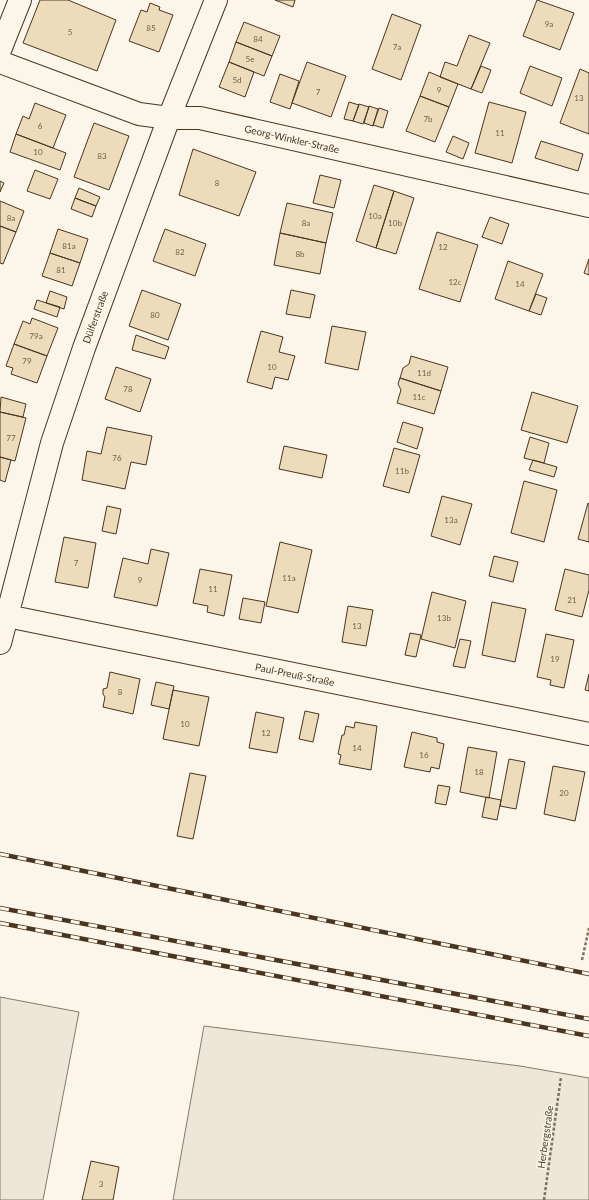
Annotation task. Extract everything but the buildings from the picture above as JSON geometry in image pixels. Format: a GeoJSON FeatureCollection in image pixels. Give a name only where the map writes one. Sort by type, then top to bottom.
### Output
{"type":"FeatureCollection","features":[{"type":"Feature","properties":{"kind":"street"},"geometry":{"type":"LineString","coordinates":[[0,50],[20,0]]}},
{"type":"Feature","properties":{"kind":"street","name":"Dülferstraße"},"geometry":{"type":"LineString","coordinates":[[0,643],[4,615],[52,443],[84,348],[169,118],[216,0]]}},
{"type":"Feature","properties":{"kind":"street","name":"Georg-Winkler-Straße"},"geometry":{"type":"LineString","coordinates":[[0,62],[139,114],[169,118],[200,118],[589,206]]}},
{"type":"Feature","properties":{"kind":"street","name":"Paul-Preuß-Straße"},"geometry":{"type":"LineString","coordinates":[[4,615],[589,734]]}},
{"type":"Feature","properties":{"kind":"path"},"geometry":{"type":"LineString","coordinates":[[582,960],[589,928]]}},
{"type":"Feature","properties":{"kind":"path","name":"Herbergstraße"},"geometry":{"type":"LineString","coordinates":[[544,1200],[561,1077]]}},
{"type":"Feature","properties":{"kind":"shaded area"},"geometry":{"type":"Polygon","coordinates":[[[0,997],[79,1012],[43,1200],[0,1200],[0,997]]]}},
{"type":"Feature","properties":{"kind":"shaded area"},"geometry":{"type":"Polygon","coordinates":[[[204,1026],[520,1066],[589,1078],[589,1200],[173,1200],[204,1026]]]}},
{"type":"Feature","properties":{"kind":"railway"},"geometry":{"type":"LineString","coordinates":[[0,854],[589,974]]}},
{"type":"Feature","properties":{"kind":"railway"},"geometry":{"type":"LineString","coordinates":[[0,908],[589,1019]]}},
{"type":"Feature","properties":{"kind":"railway"},"geometry":{"type":"LineString","coordinates":[[0,923],[589,1036]]}}]}
